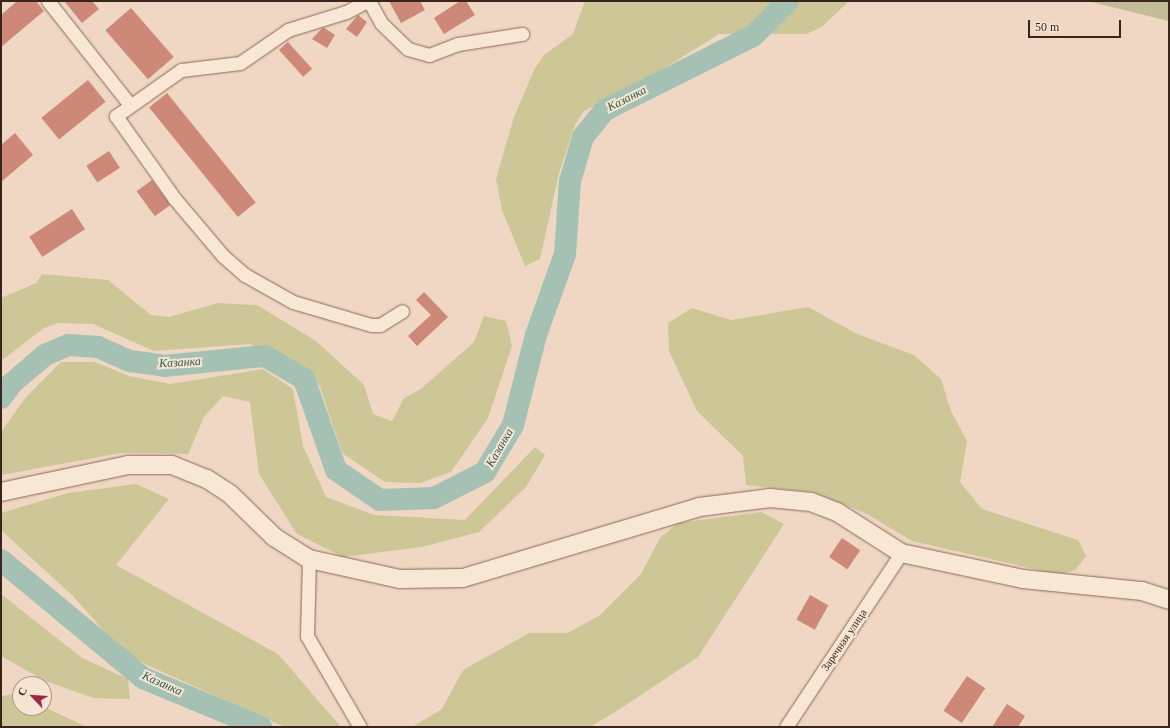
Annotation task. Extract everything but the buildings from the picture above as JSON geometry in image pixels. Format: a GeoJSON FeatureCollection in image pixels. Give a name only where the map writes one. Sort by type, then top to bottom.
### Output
{"type":"FeatureCollection","features":[{"type":"Feature","properties":{"kind":"street"},"geometry":{"type":"LineString","coordinates":[[48,1],[130,105]]}},
{"type":"Feature","properties":{"kind":"street"},"geometry":{"type":"LineString","coordinates":[[402,311],[380,325],[371,325],[293,302],[236,268],[174,198],[132,141],[116,116],[181,70],[240,63],[288,30],[346,12],[368,1],[381,23],[408,49],[428,55],[458,44],[522,34]]}},
{"type":"Feature","properties":{"kind":"street"},"geometry":{"type":"LineString","coordinates":[[1,492],[128,465],[172,465],[207,479],[230,494],[274,537],[309,560],[400,579],[463,578],[699,506],[770,498],[811,502],[837,512],[901,552],[1023,579],[1142,592],[1169,600]]}},
{"type":"Feature","properties":{"kind":"street","name":"Заречная улица"},"geometry":{"type":"LineString","coordinates":[[786,727],[901,552]]}},
{"type":"Feature","properties":{"kind":"street"},"geometry":{"type":"LineString","coordinates":[[309,560],[307,636],[360,727]]}},
{"type":"Feature","properties":{"kind":"shaded area"},"geometry":{"type":"Polygon","coordinates":[[[585,1],[849,1],[823,26],[807,34],[719,34],[647,79],[584,111],[575,125],[559,173],[540,259],[525,266],[502,210],[496,179],[514,117],[534,70],[544,55],[573,34],[585,1]]]}},
{"type":"Feature","properties":{"kind":"shaded area"},"geometry":{"type":"Polygon","coordinates":[[[1087,1],[1169,1],[1169,21],[1087,1]]]}},
{"type":"Feature","properties":{"kind":"shaded area"},"geometry":{"type":"Polygon","coordinates":[[[42,274],[108,280],[151,315],[169,317],[218,303],[257,305],[316,341],[364,385],[373,414],[392,421],[404,398],[421,389],[474,342],[484,316],[506,321],[512,346],[488,418],[451,472],[420,483],[385,482],[342,453],[320,387],[310,373],[250,344],[154,351],[93,324],[59,323],[44,328],[1,361],[1,298],[36,283],[42,274]]]}},
{"type":"Feature","properties":{"kind":"shaded area"},"geometry":{"type":"Polygon","coordinates":[[[808,307],[857,334],[914,355],[941,379],[951,411],[967,441],[960,482],[982,509],[1078,540],[1086,556],[1075,570],[1060,575],[912,541],[867,514],[813,492],[746,485],[743,456],[697,411],[669,351],[668,323],[692,308],[731,320],[808,307]]]}},
{"type":"Feature","properties":{"kind":"shaded area"},"geometry":{"type":"Polygon","coordinates":[[[61,362],[95,362],[129,376],[170,384],[263,369],[293,389],[303,446],[326,497],[374,515],[465,520],[535,447],[545,455],[526,487],[479,532],[422,547],[343,557],[297,534],[259,474],[250,402],[223,396],[204,417],[188,454],[121,453],[1,475],[1,432],[26,397],[61,362]]]}},
{"type":"Feature","properties":{"kind":"shaded area"},"geometry":{"type":"Polygon","coordinates":[[[136,484],[169,499],[116,565],[278,654],[341,727],[285,727],[147,665],[118,647],[73,596],[1,530],[1,513],[68,493],[136,484]]]}},
{"type":"Feature","properties":{"kind":"shaded area"},"geometry":{"type":"Polygon","coordinates":[[[761,512],[784,524],[698,657],[620,709],[590,727],[412,727],[442,709],[463,670],[529,633],[568,633],[600,615],[641,574],[660,538],[678,523],[761,512]]]}},
{"type":"Feature","properties":{"kind":"shaded area"},"geometry":{"type":"Polygon","coordinates":[[[1,594],[82,658],[128,679],[130,699],[94,698],[52,683],[52,676],[36,676],[1,656],[1,594]]]}},
{"type":"Feature","properties":{"kind":"shaded area"},"geometry":{"type":"Polygon","coordinates":[[[12,694],[12,716],[52,716],[52,711],[87,727],[1,727],[1,696],[12,694]]]}},
{"type":"Feature","properties":{"kind":"waterway","name":"Казанка"},"geometry":{"type":"LineString","coordinates":[[1,398],[11,384],[45,355],[68,345],[98,347],[130,361],[164,366],[265,356],[304,379],[336,470],[380,500],[434,498],[485,472],[513,425],[536,335],[565,254],[570,181],[583,137],[605,110],[753,36],[788,1]]}},
{"type":"Feature","properties":{"kind":"waterway","name":"Казанка"},"geometry":{"type":"LineString","coordinates":[[1,560],[143,678],[261,727]]}}]}
